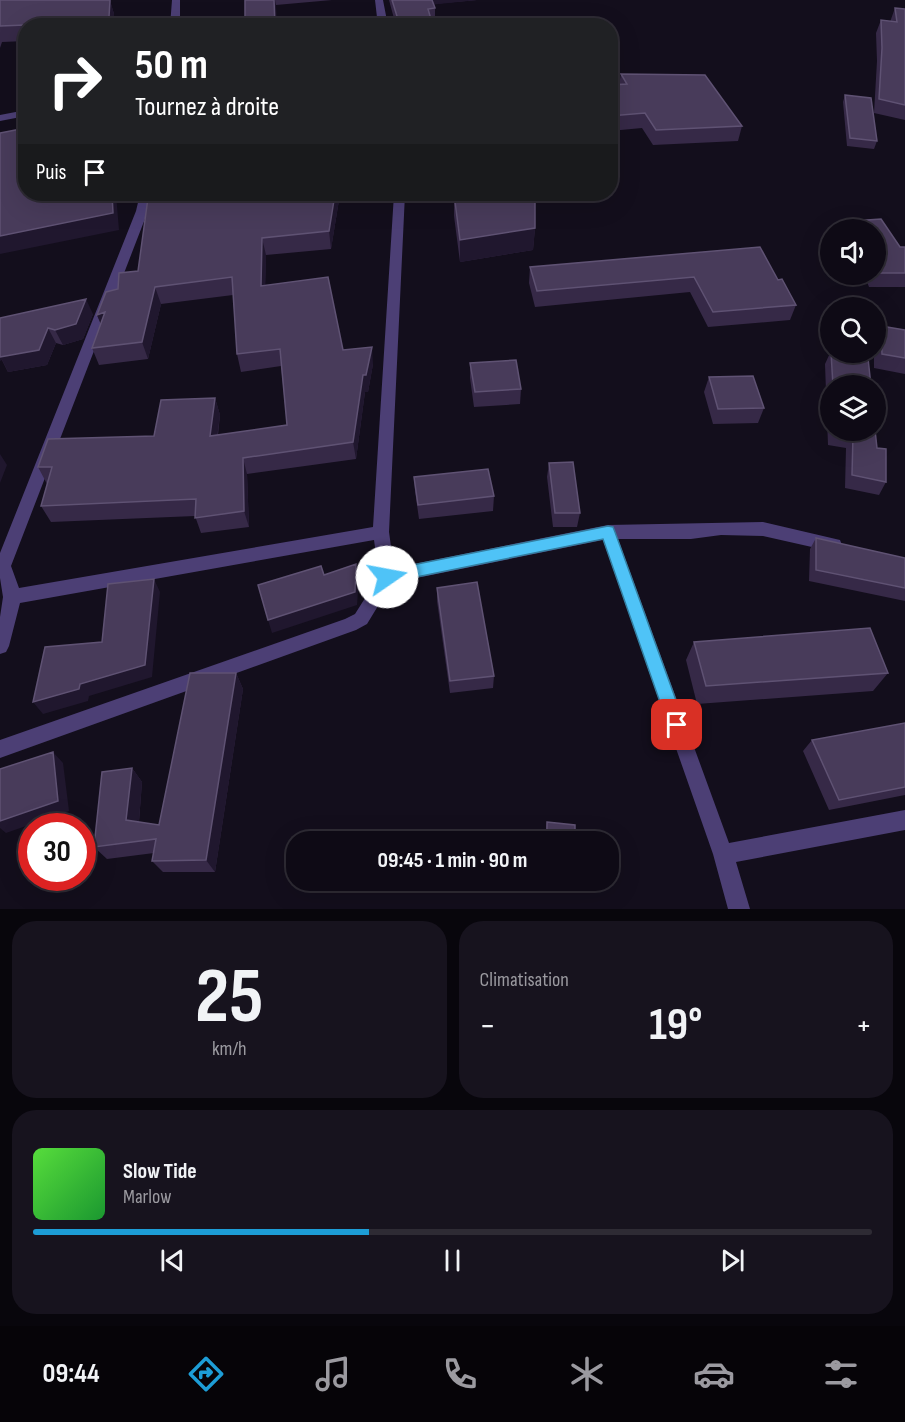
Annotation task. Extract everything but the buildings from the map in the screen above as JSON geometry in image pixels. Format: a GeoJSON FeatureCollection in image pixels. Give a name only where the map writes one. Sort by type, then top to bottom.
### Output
{"type":"FeatureCollection","features":[{"type":"Feature","properties":{"kind":"street"},"geometry":{"type":"LineString","coordinates":[[175,18],[176,0]]}},
{"type":"Feature","properties":{"kind":"street"},"geometry":{"type":"LineString","coordinates":[[379,0],[382,18]]}},
{"type":"Feature","properties":{"kind":"street"},"geometry":{"type":"LineString","coordinates":[[0,118],[18,115]]}},
{"type":"Feature","properties":{"kind":"street"},"geometry":{"type":"LineString","coordinates":[[0,646],[13,597],[11,580],[1,566],[148,210],[147,201]]}},
{"type":"Feature","properties":{"kind":"street"},"geometry":{"type":"LineString","coordinates":[[0,749],[362,619],[387,577],[381,532],[400,201]]}},
{"type":"Feature","properties":{"kind":"street"},"geometry":{"type":"LineString","coordinates":[[387,577],[608,532],[691,532],[721,528],[763,529],[850,549]]}},
{"type":"Feature","properties":{"kind":"street"},"geometry":{"type":"LineString","coordinates":[[13,597],[381,532]]}},
{"type":"Feature","properties":{"kind":"street"},"geometry":{"type":"LineString","coordinates":[[608,532],[723,854],[739,909]]}},
{"type":"Feature","properties":{"kind":"street"},"geometry":{"type":"LineString","coordinates":[[723,854],[905,820]]}},
{"type":"Feature","properties":{"kind":"route"},"geometry":{"type":"LineString","coordinates":[[387,577],[608,532],[677,725]]}}]}
